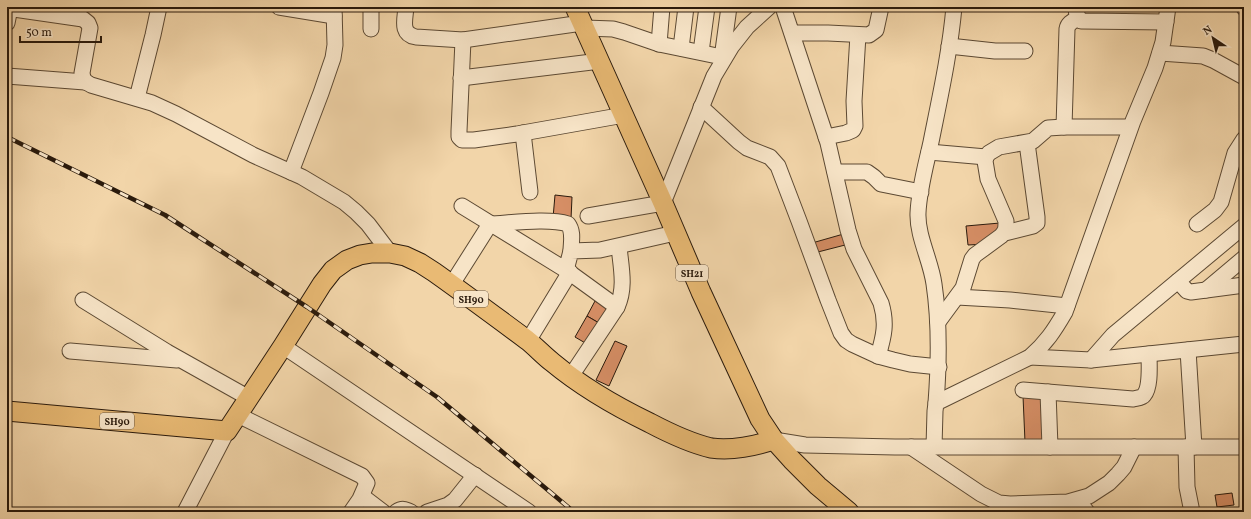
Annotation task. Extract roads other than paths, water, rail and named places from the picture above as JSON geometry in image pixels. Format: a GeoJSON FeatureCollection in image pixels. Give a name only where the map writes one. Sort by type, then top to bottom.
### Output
{"type":"FeatureCollection","features":[{"type":"Feature","properties":{"kind":"main road","name":"SH21"},"geometry":{"type":"LineString","coordinates":[[581,20],[663,203],[700,292],[760,419],[774,440],[818,486],[849,512]]}},
{"type":"Feature","properties":{"kind":"main road","name":"SH90"},"geometry":{"type":"LineString","coordinates":[[7,411],[227,431],[322,284],[333,270],[347,260],[360,255],[390,253],[405,256],[420,263],[452,284],[593,392],[664,431],[693,443],[713,448],[733,449],[753,446],[774,440]]}},
{"type":"Feature","properties":{"kind":"street"},"geometry":{"type":"LineString","coordinates":[[85,82],[82,73],[90,28],[88,22],[89,7]]}},
{"type":"Feature","properties":{"kind":"street"},"geometry":{"type":"LineString","coordinates":[[137,98],[159,7]]}},
{"type":"Feature","properties":{"kind":"street"},"geometry":{"type":"LineString","coordinates":[[279,7],[334,12],[335,45],[333,58],[291,172]]}},
{"type":"Feature","properties":{"kind":"street"},"geometry":{"type":"LineString","coordinates":[[370,7],[371,29]]}},
{"type":"Feature","properties":{"kind":"street"},"geometry":{"type":"LineString","coordinates":[[406,7],[404,27],[408,34],[416,37],[463,40],[581,20],[659,44],[701,52],[722,61]]}},
{"type":"Feature","properties":{"kind":"street"},"geometry":{"type":"LineString","coordinates":[[659,44],[662,7]]}},
{"type":"Feature","properties":{"kind":"street"},"geometry":{"type":"LineString","coordinates":[[681,48],[686,7]]}},
{"type":"Feature","properties":{"kind":"street"},"geometry":{"type":"LineString","coordinates":[[701,52],[706,7]]}},
{"type":"Feature","properties":{"kind":"street"},"geometry":{"type":"LineString","coordinates":[[722,61],[729,7]]}},
{"type":"Feature","properties":{"kind":"street"},"geometry":{"type":"LineString","coordinates":[[588,216],[663,203],[701,107],[722,61],[747,27],[769,7]]}},
{"type":"Feature","properties":{"kind":"street"},"geometry":{"type":"LineString","coordinates":[[783,7],[826,137],[846,222],[854,249],[883,311],[885,319],[884,335],[878,356]]}},
{"type":"Feature","properties":{"kind":"street"},"geometry":{"type":"LineString","coordinates":[[792,33],[869,35],[876,30],[881,7]]}},
{"type":"Feature","properties":{"kind":"street"},"geometry":{"type":"LineString","coordinates":[[934,447],[935,410],[939,366],[938,322],[931,267],[920,228],[918,214],[920,192],[950,46],[954,7]]}},
{"type":"Feature","properties":{"kind":"street"},"geometry":{"type":"LineString","coordinates":[[7,24],[8,8],[83,19],[88,22]]}},
{"type":"Feature","properties":{"kind":"street"},"geometry":{"type":"LineString","coordinates":[[936,403],[1030,358],[1042,347],[1052,333],[1065,312],[1130,127],[1155,68],[1163,42],[1167,14],[1082,21],[1077,12]]}},
{"type":"Feature","properties":{"kind":"street"},"geometry":{"type":"LineString","coordinates":[[1064,127],[1067,29],[1077,12]]}},
{"type":"Feature","properties":{"kind":"street"},"geometry":{"type":"LineString","coordinates":[[826,137],[846,133],[852,130],[855,126],[854,102],[858,35]]}},
{"type":"Feature","properties":{"kind":"street"},"geometry":{"type":"LineString","coordinates":[[463,40],[459,137],[462,140],[474,140],[523,133],[624,114]]}},
{"type":"Feature","properties":{"kind":"street"},"geometry":{"type":"LineString","coordinates":[[950,46],[994,51],[1025,52]]}},
{"type":"Feature","properties":{"kind":"street"},"geometry":{"type":"LineString","coordinates":[[1160,53],[1203,56],[1243,71]]}},
{"type":"Feature","properties":{"kind":"street"},"geometry":{"type":"LineString","coordinates":[[461,78],[600,61]]}},
{"type":"Feature","properties":{"kind":"street"},"geometry":{"type":"LineString","coordinates":[[7,76],[85,82],[152,103],[176,114],[228,143],[302,177],[344,202],[368,224],[390,253]]}},
{"type":"Feature","properties":{"kind":"street"},"geometry":{"type":"LineString","coordinates":[[701,107],[747,148],[770,157],[775,161],[841,333],[846,340],[878,356],[910,364],[939,366]]}},
{"type":"Feature","properties":{"kind":"street"},"geometry":{"type":"LineString","coordinates":[[1005,233],[1006,222],[988,179],[985,161],[989,153],[999,147],[1027,143],[1037,139],[1048,128],[1130,127]]}},
{"type":"Feature","properties":{"kind":"street"},"geometry":{"type":"LineString","coordinates":[[523,133],[530,192]]}},
{"type":"Feature","properties":{"kind":"street"},"geometry":{"type":"LineString","coordinates":[[1196,224],[1215,210],[1220,202],[1235,153],[1244,139]]}},
{"type":"Feature","properties":{"kind":"street"},"geometry":{"type":"LineString","coordinates":[[938,322],[963,288],[975,254],[1005,233],[1033,226],[1037,223],[1038,217],[1027,143]]}},
{"type":"Feature","properties":{"kind":"street"},"geometry":{"type":"LineString","coordinates":[[929,152],[986,157]]}},
{"type":"Feature","properties":{"kind":"street"},"geometry":{"type":"LineString","coordinates":[[835,172],[867,172],[881,184],[920,192]]}},
{"type":"Feature","properties":{"kind":"street"},"geometry":{"type":"LineString","coordinates":[[462,206],[568,271],[617,307]]}},
{"type":"Feature","properties":{"kind":"street"},"geometry":{"type":"LineString","coordinates":[[490,224],[558,222],[568,224],[571,228],[571,251],[568,271],[528,341]]}},
{"type":"Feature","properties":{"kind":"street"},"geometry":{"type":"LineString","coordinates":[[452,284],[490,224]]}},
{"type":"Feature","properties":{"kind":"street"},"geometry":{"type":"LineString","coordinates":[[1091,360],[1113,334],[1244,226]]}},
{"type":"Feature","properties":{"kind":"street"},"geometry":{"type":"LineString","coordinates":[[571,251],[600,250],[675,234]]}},
{"type":"Feature","properties":{"kind":"street"},"geometry":{"type":"LineString","coordinates":[[571,376],[621,299],[623,291],[619,246]]}},
{"type":"Feature","properties":{"kind":"street"},"geometry":{"type":"LineString","coordinates":[[1206,290],[1244,258]]}},
{"type":"Feature","properties":{"kind":"street"},"geometry":{"type":"LineString","coordinates":[[1178,281],[1191,292],[1244,285]]}},
{"type":"Feature","properties":{"kind":"street"},"geometry":{"type":"LineString","coordinates":[[957,296],[1067,306]]}},
{"type":"Feature","properties":{"kind":"street"},"geometry":{"type":"LineString","coordinates":[[84,300],[182,360],[249,398]]}},
{"type":"Feature","properties":{"kind":"street"},"geometry":{"type":"LineString","coordinates":[[1030,358],[1091,360],[1244,344]]}},
{"type":"Feature","properties":{"kind":"street"},"geometry":{"type":"LineString","coordinates":[[283,346],[529,512]]}},
{"type":"Feature","properties":{"kind":"street"},"geometry":{"type":"LineString","coordinates":[[70,350],[182,360]]}},
{"type":"Feature","properties":{"kind":"street"},"geometry":{"type":"LineString","coordinates":[[1188,350],[1190,447],[1187,487],[1192,512]]}},
{"type":"Feature","properties":{"kind":"street"},"geometry":{"type":"LineString","coordinates":[[1023,390],[1133,399],[1140,398],[1145,395],[1149,382],[1149,354]]}},
{"type":"Feature","properties":{"kind":"street"},"geometry":{"type":"LineString","coordinates":[[1048,392],[1050,447]]}},
{"type":"Feature","properties":{"kind":"street"},"geometry":{"type":"LineString","coordinates":[[238,415],[362,476],[367,483],[362,496],[351,512]]}},
{"type":"Feature","properties":{"kind":"street"},"geometry":{"type":"LineString","coordinates":[[184,512],[227,431]]}},
{"type":"Feature","properties":{"kind":"street"},"geometry":{"type":"LineString","coordinates":[[774,440],[805,445],[912,447],[1244,447]]}},
{"type":"Feature","properties":{"kind":"street"},"geometry":{"type":"LineString","coordinates":[[912,447],[981,494],[999,503],[1010,504],[1068,502],[1078,500],[1095,493],[1109,482],[1124,466],[1134,447]]}},
{"type":"Feature","properties":{"kind":"street"},"geometry":{"type":"LineString","coordinates":[[427,512],[442,508],[451,502],[475,475]]}},
{"type":"Feature","properties":{"kind":"street"},"geometry":{"type":"LineString","coordinates":[[362,496],[383,512]]}},
{"type":"Feature","properties":{"kind":"street"},"geometry":{"type":"LineString","coordinates":[[1078,500],[1087,512]]}},
{"type":"Feature","properties":{"kind":"street"},"geometry":{"type":"LineString","coordinates":[[396,512],[401,509],[411,512]]}},
{"type":"Feature","properties":{"kind":"railway"},"geometry":{"type":"LineString","coordinates":[[7,137],[165,215],[307,307],[437,397],[574,512]]}}]}
